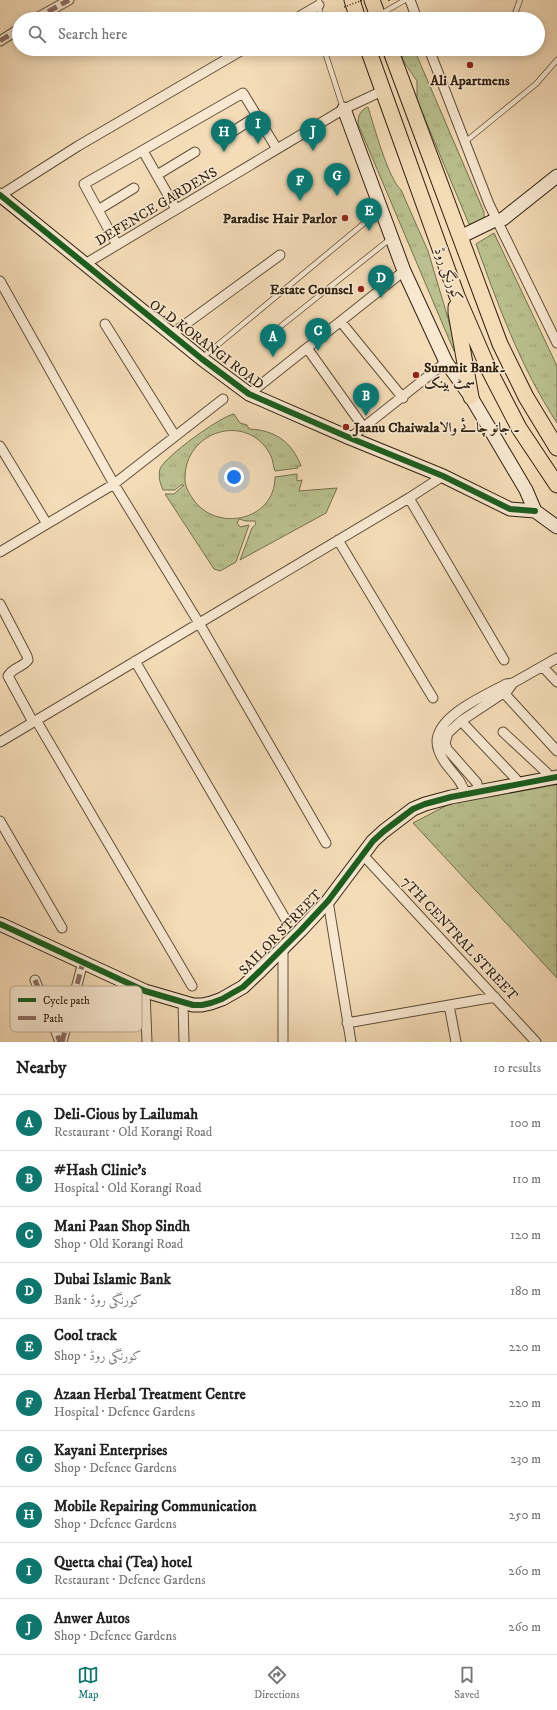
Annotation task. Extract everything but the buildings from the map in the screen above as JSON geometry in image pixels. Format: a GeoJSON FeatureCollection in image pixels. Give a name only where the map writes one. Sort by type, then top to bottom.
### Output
{"type":"FeatureCollection","features":[{"type":"Feature","properties":{"kind":"main road"},"geometry":{"type":"LineString","coordinates":[[372,0],[376,12]]}},
{"type":"Feature","properties":{"kind":"main road","name":"کورنگی روڈ"},"geometry":{"type":"LineString","coordinates":[[370,56],[456,296],[489,370],[519,428],[557,485]]}},
{"type":"Feature","properties":{"kind":"main road","name":"کورنگی روڈ"},"geometry":{"type":"LineString","coordinates":[[393,56],[500,344],[526,397],[557,448]]}},
{"type":"Feature","properties":{"kind":"main road"},"geometry":{"type":"LineString","coordinates":[[456,296],[456,313],[471,396]]}},
{"type":"Feature","properties":{"kind":"street"},"geometry":{"type":"LineString","coordinates":[[48,12],[69,0]]}},
{"type":"Feature","properties":{"kind":"street"},"geometry":{"type":"LineString","coordinates":[[410,0],[414,12]]}},
{"type":"Feature","properties":{"kind":"street"},"geometry":{"type":"LineString","coordinates":[[306,12],[319,3]]}},
{"type":"Feature","properties":{"kind":"street"},"geometry":{"type":"LineString","coordinates":[[0,41],[12,33]]}},
{"type":"Feature","properties":{"kind":"street"},"geometry":{"type":"LineString","coordinates":[[0,195],[98,134],[232,56]]}},
{"type":"Feature","properties":{"kind":"street"},"geometry":{"type":"LineString","coordinates":[[432,56],[495,219],[557,343]]}},
{"type":"Feature","properties":{"kind":"street","name":"DEFENCE GARDENS"},"geometry":{"type":"LineString","coordinates":[[85,264],[344,109],[382,91]]}},
{"type":"Feature","properties":{"kind":"street"},"geometry":{"type":"LineString","coordinates":[[117,245],[84,184],[243,92],[277,149]]}},
{"type":"Feature","properties":{"kind":"street"},"geometry":{"type":"LineString","coordinates":[[344,109],[404,271],[446,362],[471,396],[526,490],[535,511],[557,527]]}},
{"type":"Feature","properties":{"kind":"street"},"geometry":{"type":"LineString","coordinates":[[221,139],[257,116]]}},
{"type":"Feature","properties":{"kind":"street"},"geometry":{"type":"LineString","coordinates":[[143,151],[176,210]]}},
{"type":"Feature","properties":{"kind":"street"},"geometry":{"type":"LineString","coordinates":[[157,175],[195,152]]}},
{"type":"Feature","properties":{"kind":"street"},"geometry":{"type":"LineString","coordinates":[[495,219],[498,212],[557,166]]}},
{"type":"Feature","properties":{"kind":"street"},"geometry":{"type":"LineString","coordinates":[[460,237],[495,219],[503,219],[557,176]]}},
{"type":"Feature","properties":{"kind":"street"},"geometry":{"type":"LineString","coordinates":[[98,210],[134,188]]}},
{"type":"Feature","properties":{"kind":"street","name":"OLD KORANGI ROAD"},"geometry":{"type":"LineString","coordinates":[[0,195],[202,358],[249,394],[350,438],[443,476],[510,509],[535,511]]}},
{"type":"Feature","properties":{"kind":"street"},"geometry":{"type":"LineString","coordinates":[[172,334],[280,255]]}},
{"type":"Feature","properties":{"kind":"street"},"geometry":{"type":"LineString","coordinates":[[249,394],[404,271]]}},
{"type":"Feature","properties":{"kind":"street"},"geometry":{"type":"LineString","coordinates":[[0,281],[114,484],[199,623],[326,843]]}},
{"type":"Feature","properties":{"kind":"street"},"geometry":{"type":"LineString","coordinates":[[341,322],[403,398]]}},
{"type":"Feature","properties":{"kind":"street"},"geometry":{"type":"LineString","coordinates":[[105,324],[175,436]]}},
{"type":"Feature","properties":{"kind":"street"},"geometry":{"type":"LineString","coordinates":[[308,348],[364,428]]}},
{"type":"Feature","properties":{"kind":"street"},"geometry":{"type":"LineString","coordinates":[[350,438],[403,398],[446,362]]}},
{"type":"Feature","properties":{"kind":"street"},"geometry":{"type":"LineString","coordinates":[[0,552],[114,484],[223,399]]}},
{"type":"Feature","properties":{"kind":"street"},"geometry":{"type":"LineString","coordinates":[[0,446],[47,524]]}},
{"type":"Feature","properties":{"kind":"street"},"geometry":{"type":"LineString","coordinates":[[0,742],[409,498],[443,476]]}},
{"type":"Feature","properties":{"kind":"street"},"geometry":{"type":"LineString","coordinates":[[510,509],[526,490]]}},
{"type":"Feature","properties":{"kind":"street"},"geometry":{"type":"LineString","coordinates":[[409,498],[504,660]]}},
{"type":"Feature","properties":{"kind":"street"},"geometry":{"type":"LineString","coordinates":[[338,540],[433,698]]}},
{"type":"Feature","properties":{"kind":"street"},"geometry":{"type":"LineString","coordinates":[[0,604],[28,660],[26,663],[10,672],[8,676],[192,986]]}},
{"type":"Feature","properties":{"kind":"street"},"geometry":{"type":"LineString","coordinates":[[465,794],[464,787],[438,750],[438,734],[441,728],[454,714],[506,684],[513,683],[557,658]]}},
{"type":"Feature","properties":{"kind":"street"},"geometry":{"type":"LineString","coordinates":[[135,661],[286,920]]}},
{"type":"Feature","properties":{"kind":"street"},"geometry":{"type":"LineString","coordinates":[[543,667],[557,682]]}},
{"type":"Feature","properties":{"kind":"street"},"geometry":{"type":"LineString","coordinates":[[478,792],[477,783],[447,749],[445,743],[448,733],[461,721],[508,690],[513,683]]}},
{"type":"Feature","properties":{"kind":"street"},"geometry":{"type":"LineString","coordinates":[[504,693],[557,751]]}},
{"type":"Feature","properties":{"kind":"street"},"geometry":{"type":"LineString","coordinates":[[461,721],[516,779],[518,784]]}},
{"type":"Feature","properties":{"kind":"street"},"geometry":{"type":"LineString","coordinates":[[503,732],[553,778]]}},
{"type":"Feature","properties":{"kind":"street","name":"SAILOR STREET"},"geometry":{"type":"LineString","coordinates":[[142,990],[183,1003],[202,1005],[222,999],[243,987],[283,949],[328,901],[373,841],[413,810],[425,804],[465,794],[553,778]]}},
{"type":"Feature","properties":{"kind":"street"},"geometry":{"type":"LineString","coordinates":[[0,820],[62,928]]}},
{"type":"Feature","properties":{"kind":"street","name":"7TH CENTRAL STREET"},"geometry":{"type":"LineString","coordinates":[[363,855],[536,1042]]}},
{"type":"Feature","properties":{"kind":"street"},"geometry":{"type":"LineString","coordinates":[[328,901],[351,1042]]}},
{"type":"Feature","properties":{"kind":"street","name":"SAILOR STREET"},"geometry":{"type":"LineString","coordinates":[[0,924],[134,986]]}},
{"type":"Feature","properties":{"kind":"street"},"geometry":{"type":"LineString","coordinates":[[283,949],[283,1042]]}},
{"type":"Feature","properties":{"kind":"street"},"geometry":{"type":"LineString","coordinates":[[76,986],[83,962]]}},
{"type":"Feature","properties":{"kind":"street"},"geometry":{"type":"LineString","coordinates":[[35,980],[38,986]]}},
{"type":"Feature","properties":{"kind":"street"},"geometry":{"type":"LineString","coordinates":[[145,991],[147,1042]]}},
{"type":"Feature","properties":{"kind":"street"},"geometry":{"type":"LineString","coordinates":[[347,1023],[495,997]]}},
{"type":"Feature","properties":{"kind":"street"},"geometry":{"type":"LineString","coordinates":[[183,1003],[184,1042]]}},
{"type":"Feature","properties":{"kind":"street"},"geometry":{"type":"LineString","coordinates":[[449,1005],[456,1042]]}},
{"type":"Feature","properties":{"kind":"street"},"geometry":{"type":"LineString","coordinates":[[57,1032],[61,1042]]}},
{"type":"Feature","properties":{"kind":"street"},"geometry":{"type":"LineString","coordinates":[[61,1042],[64,1032]]}},
{"type":"Feature","properties":{"kind":"lane"},"geometry":{"type":"LineString","coordinates":[[387,12],[406,0]]}},
{"type":"Feature","properties":{"kind":"lane"},"geometry":{"type":"LineString","coordinates":[[516,12],[520,0]]}},
{"type":"Feature","properties":{"kind":"lane"},"geometry":{"type":"LineString","coordinates":[[326,56],[344,109]]}},
{"type":"Feature","properties":{"kind":"lane"},"geometry":{"type":"LineString","coordinates":[[465,142],[536,84],[557,60]]}},
{"type":"Feature","properties":{"kind":"lane"},"geometry":{"type":"LineString","coordinates":[[202,358],[381,209]]}},
{"type":"Feature","properties":{"kind":"lane"},"geometry":{"type":"LineString","coordinates":[[266,338],[392,237]]}},
{"type":"Feature","properties":{"kind":"path"},"geometry":{"type":"LineString","coordinates":[[348,4],[363,0]]}},
{"type":"Feature","properties":{"kind":"green space"},"geometry":{"type":"Polygon","coordinates":[[[402,56],[417,56],[484,212],[484,219],[475,225],[469,224],[417,100],[417,81],[402,56]]]}},
{"type":"Feature","properties":{"kind":"green space"},"geometry":{"type":"Polygon","coordinates":[[[368,107],[391,175],[401,190],[428,251],[458,352],[454,351],[358,124],[360,114],[368,107]]]}},
{"type":"Feature","properties":{"kind":"green space"},"geometry":{"type":"Polygon","coordinates":[[[494,233],[557,366],[557,423],[532,380],[511,336],[476,244],[494,233]]]}},
{"type":"Feature","properties":{"kind":"green space"},"geometry":{"type":"Polygon","coordinates":[[[234,414],[240,423],[247,425],[249,429],[267,432],[281,439],[293,450],[301,466],[297,466],[298,468],[275,471],[271,456],[261,442],[248,434],[234,431],[219,432],[206,438],[195,448],[188,462],[185,479],[186,487],[193,499],[203,510],[216,516],[229,519],[243,517],[255,512],[265,504],[272,492],[275,477],[297,474],[297,481],[302,480],[299,491],[337,488],[326,513],[240,560],[252,528],[256,524],[255,521],[239,519],[237,523],[240,527],[249,525],[236,562],[220,571],[214,569],[165,494],[174,494],[184,485],[181,485],[175,490],[163,490],[159,472],[164,463],[182,447],[206,429],[227,416],[234,414]]]}},
{"type":"Feature","properties":{"kind":"green space"},"geometry":{"type":"Polygon","coordinates":[[[557,781],[557,978],[413,823],[455,801],[557,781]]]}},
{"type":"Feature","properties":{"kind":"marked path"},"geometry":{"type":"LineString","coordinates":[[48,12],[69,0]]}},
{"type":"Feature","properties":{"kind":"marked path"},"geometry":{"type":"LineString","coordinates":[[0,41],[12,33]]}},
{"type":"Feature","properties":{"kind":"marked path"},"geometry":{"type":"LineString","coordinates":[[77,986],[83,962]]}},
{"type":"Feature","properties":{"kind":"marked path"},"geometry":{"type":"LineString","coordinates":[[35,980],[37,986]]}},
{"type":"Feature","properties":{"kind":"marked path"},"geometry":{"type":"LineString","coordinates":[[56,1032],[60,1042]]}},
{"type":"Feature","properties":{"kind":"marked path"},"geometry":{"type":"LineString","coordinates":[[62,1042],[65,1032]]}},
{"type":"Feature","properties":{"kind":"cycle path"},"geometry":{"type":"LineString","coordinates":[[0,195],[202,359],[249,394],[350,438],[443,476],[510,509],[535,511]]}},
{"type":"Feature","properties":{"kind":"cycle path"},"geometry":{"type":"LineString","coordinates":[[142,990],[193,1005],[202,1005],[222,999],[243,987],[260,971],[328,901],[373,841],[413,809],[451,797],[557,777]]}},
{"type":"Feature","properties":{"kind":"cycle path"},"geometry":{"type":"LineString","coordinates":[[0,924],[134,986]]}},
{"type":"Feature","properties":{"kind":"place","name":"Ali Apartmens"},"geometry":{"type":"Point","coordinates":[470,65]}},
{"type":"Feature","properties":{"kind":"place","name":"Quetta chai (Tea) hotel"},"geometry":{"type":"Point","coordinates":[258,144]}},
{"type":"Feature","properties":{"kind":"place","name":"Anwer Autos"},"geometry":{"type":"Point","coordinates":[313,151]}},
{"type":"Feature","properties":{"kind":"place","name":"Mobile Repairing Communication"},"geometry":{"type":"Point","coordinates":[224,152]}},
{"type":"Feature","properties":{"kind":"place","name":"Kayani Enterprises"},"geometry":{"type":"Point","coordinates":[337,196]}},
{"type":"Feature","properties":{"kind":"place","name":"Azaan Herbal Treatment Centre"},"geometry":{"type":"Point","coordinates":[300,201]}},
{"type":"Feature","properties":{"kind":"place","name":"Paradise Hair Parlor"},"geometry":{"type":"Point","coordinates":[345,218]}},
{"type":"Feature","properties":{"kind":"place","name":"Cool track"},"geometry":{"type":"Point","coordinates":[369,231]}},
{"type":"Feature","properties":{"kind":"place","name":"Estate Counsel"},"geometry":{"type":"Point","coordinates":[361,289]}},
{"type":"Feature","properties":{"kind":"place","name":"Dubai Islamic Bank"},"geometry":{"type":"Point","coordinates":[381,298]}},
{"type":"Feature","properties":{"kind":"place","name":"Mani Paan Shop Sindh"},"geometry":{"type":"Point","coordinates":[318,351]}},
{"type":"Feature","properties":{"kind":"place","name":"Deli-Cious by Lailumah"},"geometry":{"type":"Point","coordinates":[273,357]}},
{"type":"Feature","properties":{"kind":"place","name":"Summit Bank۔ سمٹ بینک"},"geometry":{"type":"Point","coordinates":[416,375]}},
{"type":"Feature","properties":{"kind":"place","name":"#Hash Clinic's"},"geometry":{"type":"Point","coordinates":[366,416]}},
{"type":"Feature","properties":{"kind":"place","name":"Jaanu Chaiwala۔ جانو چائے والا"},"geometry":{"type":"Point","coordinates":[346,427]}}]}
